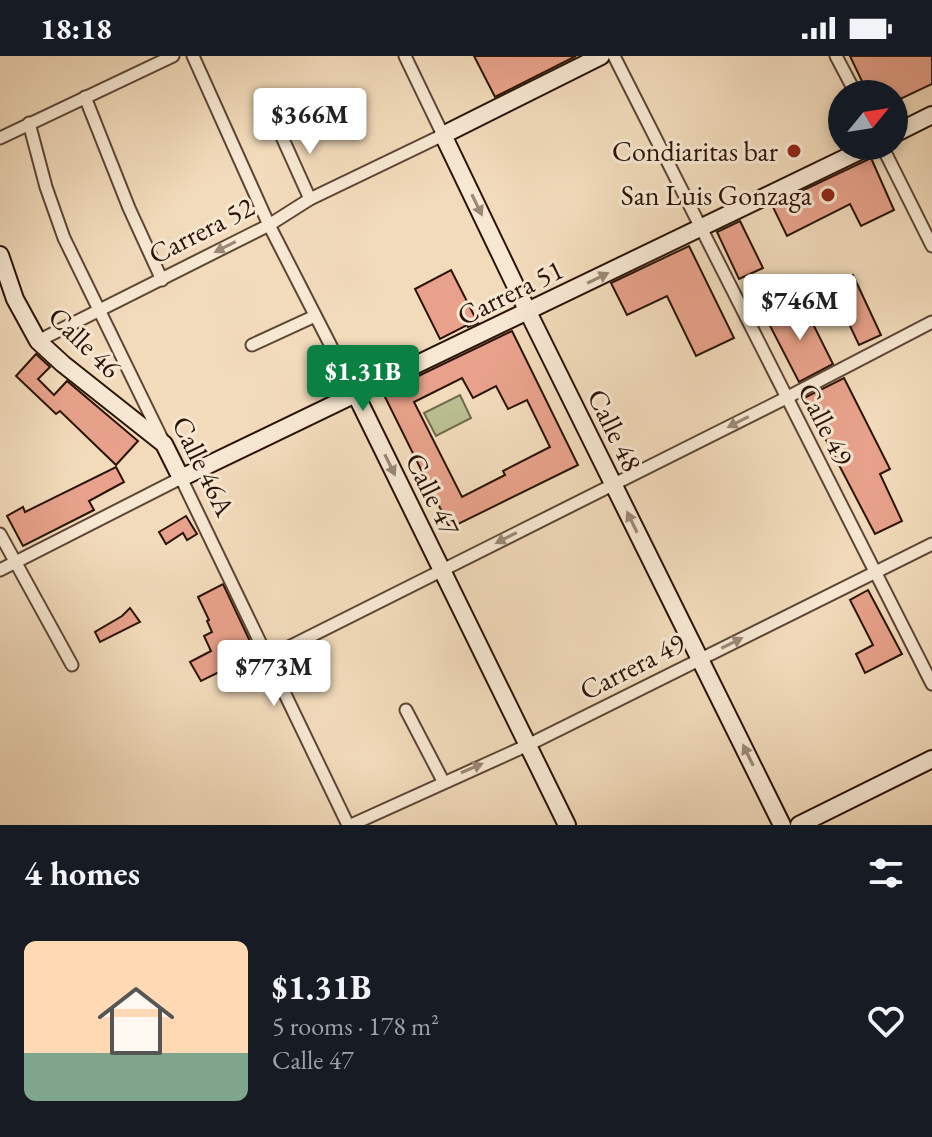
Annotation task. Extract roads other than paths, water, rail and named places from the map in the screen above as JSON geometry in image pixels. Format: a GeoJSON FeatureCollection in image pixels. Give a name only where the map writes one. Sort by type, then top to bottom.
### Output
{"type":"FeatureCollection","features":[{"type":"Feature","properties":{"kind":"main road","name":"Carrera 52"},"geometry":{"type":"LineString","coordinates":[[443,135],[601,56]]}},
{"type":"Feature","properties":{"kind":"main road"},"geometry":{"type":"LineString","coordinates":[[908,127],[932,115]]}},
{"type":"Feature","properties":{"kind":"main road","name":"Calle 48"},"geometry":{"type":"LineString","coordinates":[[443,135],[782,825]]}},
{"type":"Feature","properties":{"kind":"main road","name":"Carrera 51"},"geometry":{"type":"LineString","coordinates":[[181,478],[841,160]]}},
{"type":"Feature","properties":{"kind":"main road","name":"Calle 46"},"geometry":{"type":"LineString","coordinates":[[0,255],[15,299],[38,341],[164,444]]}},
{"type":"Feature","properties":{"kind":"main road","name":"Calle 47"},"geometry":{"type":"LineString","coordinates":[[356,395],[567,825]]}},
{"type":"Feature","properties":{"kind":"main road","name":"Calle 46A"},"geometry":{"type":"LineString","coordinates":[[164,444],[181,478]]}},
{"type":"Feature","properties":{"kind":"main road"},"geometry":{"type":"LineString","coordinates":[[799,825],[932,759]]}},
{"type":"Feature","properties":{"kind":"street"},"geometry":{"type":"LineString","coordinates":[[0,138],[173,56]]}},
{"type":"Feature","properties":{"kind":"street","name":"Calle 47"},"geometry":{"type":"LineString","coordinates":[[193,56],[269,225],[356,395]]}},
{"type":"Feature","properties":{"kind":"street","name":"Calle 48"},"geometry":{"type":"LineString","coordinates":[[405,56],[443,135]]}},
{"type":"Feature","properties":{"kind":"street","name":"Calle 49"},"geometry":{"type":"LineString","coordinates":[[614,56],[932,684]]}},
{"type":"Feature","properties":{"kind":"street"},"geometry":{"type":"LineString","coordinates":[[836,56],[849,80]]}},
{"type":"Feature","properties":{"kind":"street"},"geometry":{"type":"LineString","coordinates":[[85,97],[129,208],[162,280]]}},
{"type":"Feature","properties":{"kind":"street","name":"Calle 46A"},"geometry":{"type":"LineString","coordinates":[[29,123],[64,238],[164,444]]}},
{"type":"Feature","properties":{"kind":"street"},"geometry":{"type":"LineString","coordinates":[[278,128],[310,199]]}},
{"type":"Feature","properties":{"kind":"street","name":"Carrera 52"},"geometry":{"type":"LineString","coordinates":[[38,341],[269,225],[310,199],[443,135]]}},
{"type":"Feature","properties":{"kind":"street"},"geometry":{"type":"LineString","coordinates":[[889,160],[932,246]]}},
{"type":"Feature","properties":{"kind":"street"},"geometry":{"type":"LineString","coordinates":[[252,345],[315,316]]}},
{"type":"Feature","properties":{"kind":"street"},"geometry":{"type":"LineString","coordinates":[[269,657],[932,322]]}},
{"type":"Feature","properties":{"kind":"street","name":"Calle 46A"},"geometry":{"type":"LineString","coordinates":[[181,478],[349,825]]}},
{"type":"Feature","properties":{"kind":"street","name":"Carrera 51"},"geometry":{"type":"LineString","coordinates":[[0,570],[181,478]]}},
{"type":"Feature","properties":{"kind":"street"},"geometry":{"type":"LineString","coordinates":[[0,534],[72,665]]}},
{"type":"Feature","properties":{"kind":"street","name":"Carrera 49"},"geometry":{"type":"LineString","coordinates":[[349,825],[528,745],[932,544]]}},
{"type":"Feature","properties":{"kind":"street"},"geometry":{"type":"LineString","coordinates":[[406,710],[443,781]]}},
{"type":"Feature","properties":{"kind":"place","name":"Condiaritas bar"},"geometry":{"type":"Point","coordinates":[794,151]}},
{"type":"Feature","properties":{"kind":"place","name":"San Luis Gonzaga"},"geometry":{"type":"Point","coordinates":[828,195]}}]}
